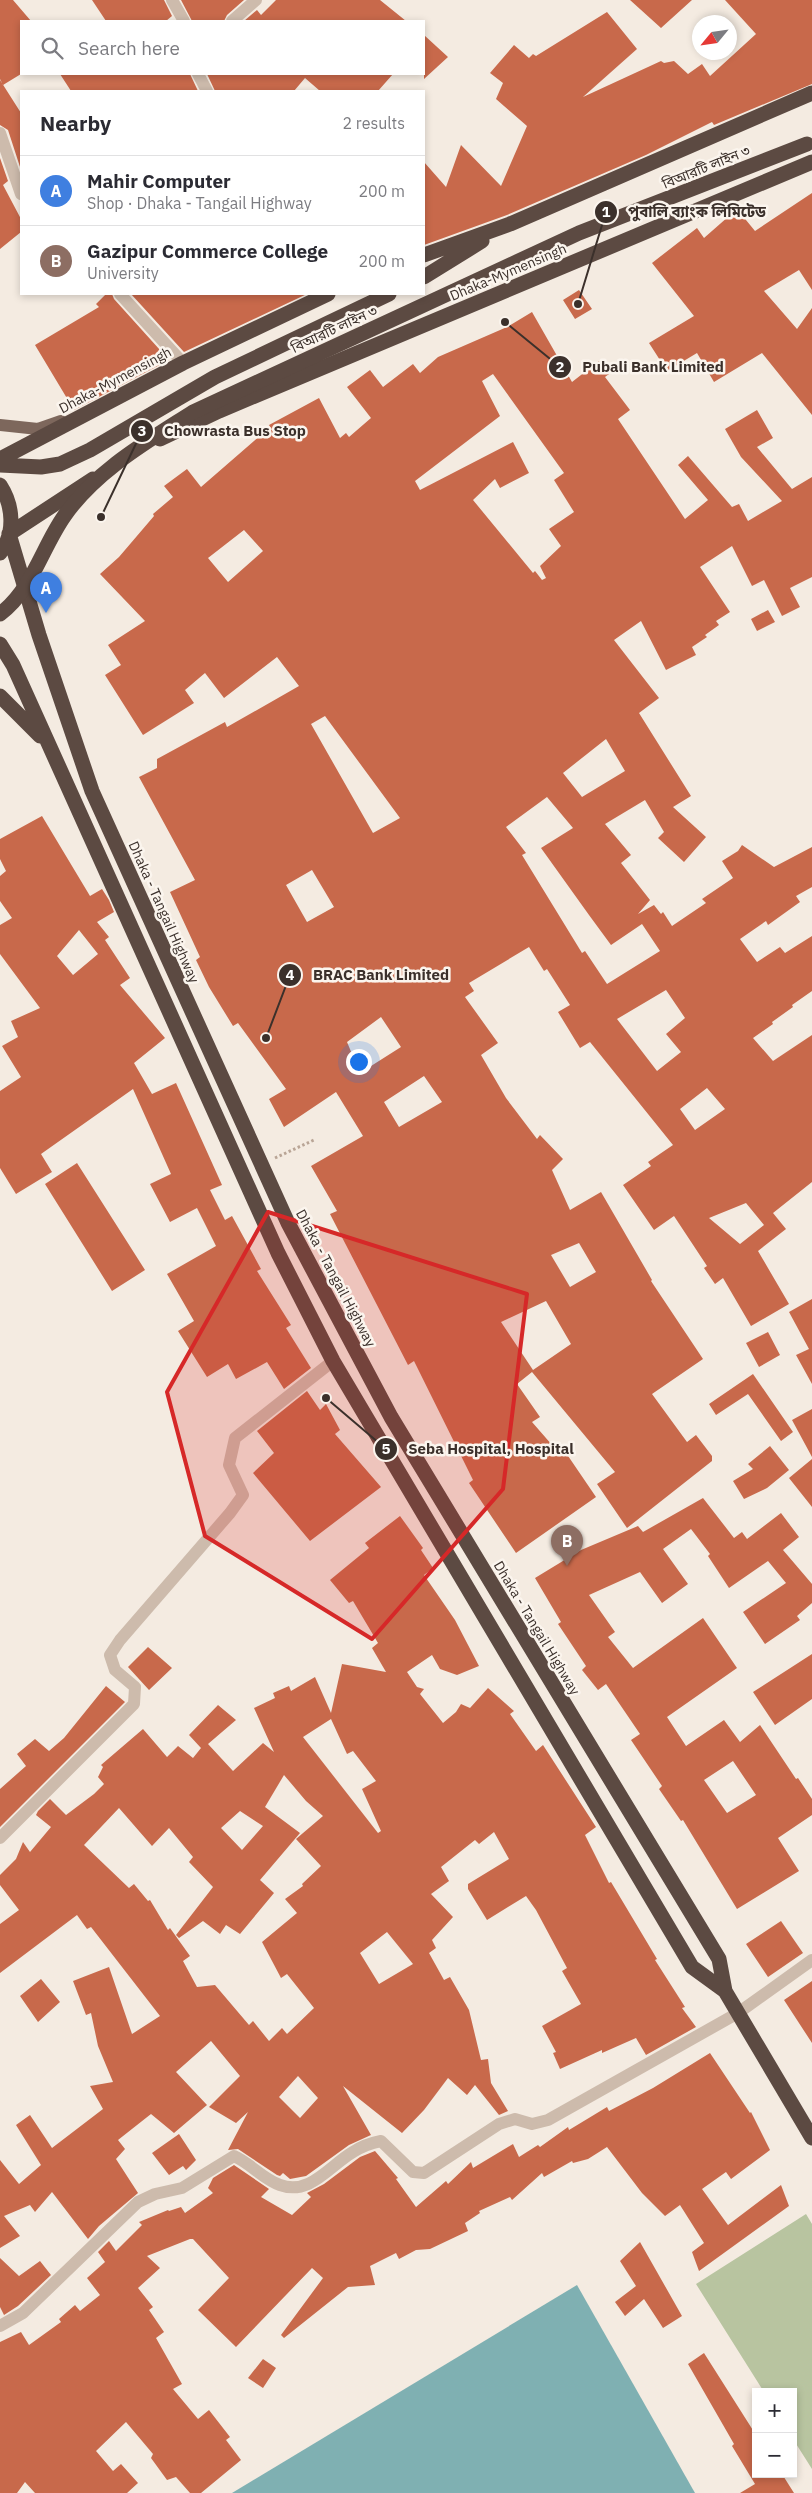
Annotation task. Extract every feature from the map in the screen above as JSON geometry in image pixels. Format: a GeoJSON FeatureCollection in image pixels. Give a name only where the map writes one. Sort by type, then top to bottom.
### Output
{"type":"FeatureCollection","features":[{"type":"Feature","properties":{"kind":"highway"},"geometry":{"type":"LineString","coordinates":[[425,255],[510,224],[812,93]]}},
{"type":"Feature","properties":{"kind":"highway","name":"বিআরটি লাইন ৩"},"geometry":{"type":"LineString","coordinates":[[0,614],[19,596],[64,516],[83,492],[141,446],[193,412],[579,233],[810,143]]}},
{"type":"Feature","properties":{"kind":"highway","name":"Dhaka-Mymensingh"},"geometry":{"type":"LineString","coordinates":[[9,534],[152,443],[219,411],[812,162]]}},
{"type":"Feature","properties":{"kind":"highway"},"geometry":{"type":"LineString","coordinates":[[425,276],[510,224]]}},
{"type":"Feature","properties":{"kind":"highway","name":"Dhaka-Mymensingh"},"geometry":{"type":"LineString","coordinates":[[0,459],[183,363],[326,295]]}},
{"type":"Feature","properties":{"kind":"highway","name":"বিআরটি লাইন ৩"},"geometry":{"type":"LineString","coordinates":[[0,465],[41,467],[60,464],[90,450],[215,377],[387,295]]}},
{"type":"Feature","properties":{"kind":"highway"},"geometry":{"type":"LineString","coordinates":[[0,485],[7,496],[11,515],[9,534],[0,553]]}},
{"type":"Feature","properties":{"kind":"highway","name":"Dhaka - Tangail Highway"},"geometry":{"type":"LineString","coordinates":[[9,534],[39,635],[92,791],[288,1223],[391,1418],[719,1959],[725,1991],[812,2138]]}},
{"type":"Feature","properties":{"kind":"highway","name":"Dhaka - Tangail Highway"},"geometry":{"type":"LineString","coordinates":[[0,644],[13,665],[46,742],[278,1253],[333,1361],[692,1967],[725,1991]]}},
{"type":"Feature","properties":{"kind":"highway"},"geometry":{"type":"LineString","coordinates":[[0,696],[46,742]]}},
{"type":"Feature","properties":{"kind":"main road"},"geometry":{"type":"LineString","coordinates":[[0,425],[38,429],[100,406]]}},
{"type":"Feature","properties":{"kind":"street"},"geometry":{"type":"LineString","coordinates":[[172,0],[183,20]]}},
{"type":"Feature","properties":{"kind":"street"},"geometry":{"type":"LineString","coordinates":[[233,20],[256,0]]}},
{"type":"Feature","properties":{"kind":"street"},"geometry":{"type":"LineString","coordinates":[[199,75],[206,90]]}},
{"type":"Feature","properties":{"kind":"street"},"geometry":{"type":"LineString","coordinates":[[0,133],[20,191]]}},
{"type":"Feature","properties":{"kind":"street"},"geometry":{"type":"LineString","coordinates":[[121,295],[183,363]]}},
{"type":"Feature","properties":{"kind":"street"},"geometry":{"type":"LineString","coordinates":[[0,1838],[134,1704],[135,1687],[115,1670],[110,1655],[120,1640],[230,1513],[242,1495],[229,1465],[234,1438],[333,1361]]}},
{"type":"Feature","properties":{"kind":"street"},"geometry":{"type":"LineString","coordinates":[[0,2326],[23,2313],[138,2202],[155,2194],[182,2188],[234,2156],[278,2185],[295,2189],[310,2185],[359,2148],[382,2140],[413,2172],[424,2172],[499,2124],[515,2119],[532,2124],[548,2120],[738,2012],[812,1960]]}},
{"type":"Feature","properties":{"kind":"path"},"geometry":{"type":"LineString","coordinates":[[260,1161],[281,1157],[314,1140]]}},
{"type":"Feature","properties":{"kind":"highlighted area"},"geometry":{"type":"Polygon","coordinates":[[[268,1212],[527,1294],[503,1489],[372,1639],[205,1536],[167,1392],[268,1212]]]}},
{"type":"Feature","properties":{"kind":"green space"},"geometry":{"type":"Polygon","coordinates":[[[806,2214],[812,2224],[812,2469],[797,2445],[797,2388],[761,2388],[696,2284],[806,2214]]]}},
{"type":"Feature","properties":{"kind":"water"},"geometry":{"type":"Polygon","coordinates":[[[577,2285],[695,2493],[232,2493],[577,2285]]]}},
{"type":"Feature","properties":{"kind":"building"},"geometry":{"type":"Polygon","coordinates":[[[0,0],[13,0],[30,20],[20,20],[20,75],[3,85],[0,79],[0,0]]]}},
{"type":"Feature","properties":{"kind":"building"},"geometry":{"type":"Polygon","coordinates":[[[92,0],[164,0],[172,16],[167,20],[105,20],[92,0]]]}},
{"type":"Feature","properties":{"kind":"building"},"geometry":{"type":"Polygon","coordinates":[[[181,0],[244,0],[227,15],[224,20],[191,20],[181,0]]]}},
{"type":"Feature","properties":{"kind":"building"},"geometry":{"type":"Polygon","coordinates":[[[276,0],[380,0],[405,20],[245,20],[257,10],[261,15],[276,0]]]}},
{"type":"Feature","properties":{"kind":"building"},"geometry":{"type":"Polygon","coordinates":[[[630,0],[692,0],[661,28],[630,0]]]}},
{"type":"Feature","properties":{"kind":"building"},"geometry":{"type":"Polygon","coordinates":[[[725,0],[812,0],[812,84],[714,125],[712,122],[646,155],[507,215],[425,245],[425,163],[446,187],[461,145],[501,186],[527,126],[496,99],[503,83],[490,73],[514,45],[529,58],[533,54],[536,56],[607,12],[637,49],[583,97],[661,61],[664,63],[674,61],[688,74],[702,64],[710,76],[728,60],[737,60],[737,51],[756,34],[725,0]]]}},
{"type":"Feature","properties":{"kind":"building"},"geometry":{"type":"Polygon","coordinates":[[[425,36],[448,57],[424,79],[425,75],[425,36]]]}},
{"type":"Feature","properties":{"kind":"building"},"geometry":{"type":"Polygon","coordinates":[[[61,75],[190,75],[198,90],[70,90],[61,75]]]}},
{"type":"Feature","properties":{"kind":"building"},"geometry":{"type":"Polygon","coordinates":[[[207,75],[392,75],[379,90],[319,90],[305,78],[295,90],[215,90],[207,75]]]}},
{"type":"Feature","properties":{"kind":"building"},"geometry":{"type":"Polygon","coordinates":[[[0,80],[20,111],[20,167],[8,130],[0,125],[0,80]]]}},
{"type":"Feature","properties":{"kind":"building"},"geometry":{"type":"Polygon","coordinates":[[[0,158],[8,181],[3,185],[20,217],[20,233],[0,249],[0,158]]]}},
{"type":"Feature","properties":{"kind":"building"},"geometry":{"type":"Polygon","coordinates":[[[812,193],[812,290],[799,270],[764,291],[797,329],[812,308],[812,415],[762,353],[714,382],[697,353],[667,371],[649,343],[694,316],[652,263],[697,228],[704,238],[737,209],[755,231],[812,193]]]}},
{"type":"Feature","properties":{"kind":"building"},"geometry":{"type":"Polygon","coordinates":[[[579,290],[592,309],[575,319],[563,300],[579,290]]]}},
{"type":"Feature","properties":{"kind":"building"},"geometry":{"type":"Polygon","coordinates":[[[105,295],[112,295],[169,360],[74,410],[35,345],[99,307],[96,304],[105,295]]]}},
{"type":"Feature","properties":{"kind":"building"},"geometry":{"type":"Polygon","coordinates":[[[132,295],[305,295],[184,352],[132,295]]]}},
{"type":"Feature","properties":{"kind":"building"},"geometry":{"type":"Polygon","coordinates":[[[532,312],[572,382],[599,361],[609,374],[605,377],[630,410],[618,419],[685,519],[708,500],[678,465],[688,456],[732,507],[739,504],[748,521],[782,501],[741,457],[725,429],[757,410],[773,438],[757,447],[792,489],[812,477],[812,577],[790,588],[800,607],[782,616],[764,580],[752,586],[732,546],[700,567],[730,612],[716,621],[719,625],[705,635],[707,637],[692,647],[696,655],[666,670],[641,621],[614,640],[659,698],[639,713],[691,796],[673,807],[706,837],[684,862],[658,838],[664,832],[645,800],[605,824],[631,855],[621,863],[650,900],[638,914],[654,905],[661,914],[663,912],[672,926],[706,903],[702,899],[733,878],[722,861],[738,851],[742,845],[774,867],[812,847],[812,887],[796,896],[800,902],[768,925],[766,921],[740,939],[757,962],[780,947],[785,953],[812,936],[812,991],[792,1005],[793,1007],[772,1022],[773,1024],[753,1038],[773,1061],[812,1035],[812,1182],[773,1213],[786,1229],[758,1251],[789,1304],[751,1326],[723,1278],[715,1284],[704,1268],[707,1266],[674,1216],[654,1230],[623,1185],[651,1166],[648,1162],[673,1145],[590,1042],[580,1048],[558,1012],[570,1005],[547,969],[544,971],[529,947],[469,983],[474,991],[465,997],[498,1043],[481,1055],[506,1098],[537,1139],[540,1135],[563,1159],[552,1170],[570,1210],[601,1192],[651,1281],[703,1359],[652,1394],[687,1442],[696,1435],[712,1456],[712,1461],[627,1528],[597,1484],[615,1472],[532,1372],[517,1384],[540,1417],[532,1422],[559,1453],[564,1450],[596,1497],[516,1553],[469,1483],[473,1480],[414,1361],[408,1365],[330,1214],[337,1211],[311,1166],[363,1136],[336,1092],[284,1127],[269,1099],[286,1089],[238,1023],[233,1026],[209,987],[196,960],[200,957],[170,892],[195,880],[139,777],[157,768],[157,759],[225,722],[227,727],[299,686],[277,657],[224,698],[205,673],[185,690],[194,703],[143,735],[105,675],[121,665],[108,645],[145,621],[100,574],[119,557],[154,516],[153,514],[173,497],[164,486],[187,469],[201,487],[270,427],[269,425],[319,398],[340,438],[346,433],[349,437],[371,418],[347,387],[370,370],[383,387],[413,364],[420,373],[438,357],[507,327],[532,312]],[[493,374],[482,381],[500,416],[415,481],[420,490],[513,442],[529,473],[500,488],[495,479],[473,500],[533,573],[535,571],[542,580],[546,578],[540,566],[561,546],[549,529],[574,512],[554,480],[564,473],[493,374]],[[244,530],[208,558],[228,582],[263,551],[244,530]],[[325,716],[311,724],[373,833],[400,818],[325,716]],[[606,739],[563,773],[582,797],[625,771],[606,739]],[[547,797],[506,827],[526,853],[522,855],[582,953],[585,951],[607,984],[660,951],[642,924],[611,945],[541,848],[573,828],[547,797]],[[312,870],[286,885],[307,922],[334,907],[312,870]],[[666,990],[617,1019],[657,1071],[681,1052],[666,1034],[685,1018],[666,990]],[[381,1017],[347,1042],[360,1073],[401,1047],[381,1017]],[[424,1076],[384,1102],[399,1127],[442,1102],[424,1076]],[[707,1088],[680,1109],[695,1130],[725,1109],[707,1088]],[[746,1203],[709,1218],[740,1244],[764,1225],[746,1203]],[[579,1243],[551,1255],[570,1287],[596,1272],[579,1243]],[[546,1301],[501,1322],[533,1370],[571,1344],[546,1301]]]}},
{"type":"Feature","properties":{"kind":"building"},"geometry":{"type":"Polygon","coordinates":[[[768,610],[775,622],[757,631],[751,619],[768,610]]]}},
{"type":"Feature","properties":{"kind":"building"},"geometry":{"type":"Polygon","coordinates":[[[42,816],[90,896],[102,889],[109,900],[114,912],[97,922],[109,937],[105,940],[130,978],[120,985],[165,1038],[134,1063],[152,1094],[176,1083],[222,1185],[210,1190],[225,1220],[232,1216],[261,1269],[257,1271],[291,1325],[286,1328],[311,1368],[284,1389],[267,1362],[236,1379],[228,1364],[207,1377],[178,1331],[194,1321],[167,1274],[216,1246],[197,1208],[170,1222],[150,1184],[171,1174],[133,1089],[41,1154],[52,1172],[16,1194],[0,1168],[0,1091],[21,1077],[2,1046],[18,1037],[11,1021],[40,1008],[0,954],[0,925],[12,918],[0,901],[0,876],[6,871],[0,859],[0,839],[42,816]],[[79,930],[57,956],[73,975],[98,954],[79,930]]]}},
{"type":"Feature","properties":{"kind":"building"},"geometry":{"type":"Polygon","coordinates":[[[77,1163],[145,1270],[112,1291],[45,1184],[77,1163]]]}},
{"type":"Feature","properties":{"kind":"building"},"geometry":{"type":"Polygon","coordinates":[[[812,1299],[812,1384],[796,1355],[809,1349],[789,1312],[812,1299]]]}},
{"type":"Feature","properties":{"kind":"building"},"geometry":{"type":"Polygon","coordinates":[[[768,1332],[780,1355],[759,1367],[746,1343],[768,1332]]]}},
{"type":"Feature","properties":{"kind":"building"},"geometry":{"type":"Polygon","coordinates":[[[753,1374],[793,1432],[781,1441],[748,1394],[716,1415],[709,1404],[753,1374]]]}},
{"type":"Feature","properties":{"kind":"building"},"geometry":{"type":"Polygon","coordinates":[[[307,1391],[320,1410],[326,1404],[340,1430],[335,1434],[381,1487],[310,1541],[253,1473],[274,1453],[257,1431],[307,1391]]]}},
{"type":"Feature","properties":{"kind":"building"},"geometry":{"type":"Polygon","coordinates":[[[812,1409],[812,1457],[792,1420],[812,1409]]]}},
{"type":"Feature","properties":{"kind":"building"},"geometry":{"type":"Polygon","coordinates":[[[770,1446],[789,1470],[767,1488],[744,1499],[733,1481],[753,1469],[748,1464],[770,1446]]]}},
{"type":"Feature","properties":{"kind":"building"},"geometry":{"type":"Polygon","coordinates":[[[812,1459],[812,1507],[789,1478],[812,1459]]]}},
{"type":"Feature","properties":{"kind":"building"},"geometry":{"type":"Polygon","coordinates":[[[703,1498],[734,1538],[742,1532],[747,1539],[781,1513],[799,1537],[783,1550],[812,1584],[812,1603],[797,1616],[800,1620],[765,1644],[743,1612],[786,1583],[768,1561],[729,1588],[708,1556],[710,1554],[691,1529],[663,1549],[688,1584],[662,1603],[640,1572],[589,1595],[615,1632],[608,1637],[633,1668],[703,1618],[737,1668],[667,1717],[686,1746],[724,1720],[740,1742],[760,1725],[796,1779],[798,1778],[812,1799],[812,1815],[778,1838],[799,1871],[737,1909],[683,1820],[681,1821],[659,1789],[662,1786],[631,1740],[640,1734],[606,1684],[598,1690],[582,1670],[586,1666],[558,1624],[561,1622],[535,1578],[581,1550],[638,1526],[643,1532],[703,1498]],[[733,1761],[704,1780],[727,1813],[756,1795],[733,1761]]]}},
{"type":"Feature","properties":{"kind":"building"},"geometry":{"type":"Polygon","coordinates":[[[400,1516],[423,1548],[421,1550],[433,1568],[424,1575],[455,1620],[479,1666],[457,1675],[440,1669],[432,1655],[407,1672],[417,1687],[424,1689],[420,1694],[443,1723],[456,1712],[461,1704],[470,1708],[488,1688],[514,1711],[510,1714],[536,1751],[543,1745],[596,1827],[585,1835],[609,1883],[611,1882],[657,1959],[655,1960],[685,2007],[682,2008],[696,2027],[646,2055],[636,2038],[602,2053],[602,2050],[560,2069],[553,2053],[556,2052],[542,2026],[581,2004],[562,1971],[567,1968],[536,1910],[526,1896],[487,1920],[468,1889],[468,1884],[509,1859],[494,1832],[479,1844],[475,1840],[441,1867],[449,1881],[431,1894],[453,1917],[432,1940],[436,1948],[429,1953],[444,1980],[450,1977],[469,2010],[481,2060],[488,2059],[491,2083],[508,2111],[499,2115],[475,2085],[467,2095],[448,2078],[424,2110],[402,2133],[343,2086],[371,2135],[349,2145],[306,2176],[290,2179],[283,2173],[280,2176],[277,2175],[238,2149],[228,2150],[248,2112],[236,2123],[209,2107],[240,2076],[211,2041],[176,2072],[207,2105],[174,2133],[151,2114],[118,2140],[125,2149],[116,2159],[138,2193],[99,2226],[88,2239],[52,2192],[35,2212],[30,2205],[4,2216],[20,2236],[0,2248],[0,2160],[19,2184],[41,2165],[16,2125],[30,2115],[52,2148],[103,2109],[90,2086],[113,2082],[98,2046],[91,2013],[86,2015],[73,1981],[109,1967],[132,2034],[160,2016],[91,1927],[87,1929],[77,1915],[0,1973],[0,1924],[19,1910],[0,1885],[0,1875],[16,1859],[23,1842],[30,1852],[51,1827],[36,1815],[38,1811],[50,1799],[66,1815],[94,1794],[104,1784],[98,1777],[103,1767],[101,1765],[143,1729],[167,1757],[178,1746],[193,1758],[201,1748],[189,1735],[218,1705],[236,1720],[208,1744],[233,1771],[263,1743],[274,1752],[254,1708],[275,1698],[273,1693],[289,1686],[291,1691],[315,1677],[331,1713],[342,1664],[386,1672],[372,1648],[378,1643],[353,1601],[349,1603],[330,1580],[369,1548],[365,1543],[400,1516]],[[331,1719],[303,1737],[378,1833],[381,1831],[362,1789],[376,1781],[353,1751],[347,1754],[331,1719]],[[284,1775],[265,1807],[300,1833],[260,1880],[274,1893],[240,1934],[226,1925],[220,1934],[203,1921],[179,1938],[176,1935],[213,1887],[189,1862],[193,1857],[169,1828],[152,1846],[119,1808],[84,1845],[129,1888],[134,1884],[148,1901],[150,1900],[168,1930],[170,1928],[190,1956],[183,1961],[197,1987],[215,1985],[249,2025],[253,2021],[269,2041],[282,2028],[287,2034],[314,2008],[287,1974],[281,1978],[262,1942],[297,1913],[285,1899],[303,1886],[302,1884],[321,1866],[296,1839],[323,1816],[306,1801],[284,1775]],[[240,1811],[221,1828],[242,1850],[263,1826],[240,1811]],[[387,1932],[360,1953],[379,1984],[413,1964],[387,1932]],[[298,2076],[279,2097],[300,2118],[318,2098],[298,2076]]]}},
{"type":"Feature","properties":{"kind":"building"},"geometry":{"type":"Polygon","coordinates":[[[148,1647],[172,1668],[149,1690],[128,1667],[148,1647]]]}},
{"type":"Feature","properties":{"kind":"building"},"geometry":{"type":"Polygon","coordinates":[[[812,1654],[812,1699],[775,1725],[753,1692],[812,1654]]]}},
{"type":"Feature","properties":{"kind":"building"},"geometry":{"type":"Polygon","coordinates":[[[106,1686],[125,1702],[0,1827],[0,1789],[26,1766],[17,1754],[35,1739],[49,1751],[64,1738],[106,1686]]]}},
{"type":"Feature","properties":{"kind":"building"},"geometry":{"type":"Polygon","coordinates":[[[781,1921],[803,1953],[768,1977],[746,1944],[781,1921]]]}},
{"type":"Feature","properties":{"kind":"building"},"geometry":{"type":"Polygon","coordinates":[[[41,1979],[60,2002],[38,2022],[20,1996],[41,1979]]]}},
{"type":"Feature","properties":{"kind":"building"},"geometry":{"type":"Polygon","coordinates":[[[812,1981],[812,2043],[784,2000],[812,1981]]]}},
{"type":"Feature","properties":{"kind":"building"},"geometry":{"type":"Polygon","coordinates":[[[710,2053],[751,2112],[770,2150],[731,2179],[726,2172],[702,2189],[728,2225],[781,2185],[789,2206],[699,2271],[692,2252],[704,2243],[680,2205],[665,2216],[642,2193],[607,2147],[588,2159],[573,2163],[572,2161],[544,2177],[542,2173],[512,2200],[510,2197],[479,2211],[480,2213],[465,2223],[468,2231],[430,2249],[416,2250],[399,2259],[396,2253],[370,2266],[375,2285],[348,2287],[284,2338],[281,2335],[323,2278],[312,2268],[236,2347],[198,2310],[229,2278],[193,2239],[190,2239],[147,2256],[160,2268],[138,2288],[153,2307],[149,2310],[164,2332],[156,2338],[182,2384],[173,2389],[198,2419],[209,2410],[230,2437],[226,2440],[241,2460],[201,2493],[190,2493],[176,2477],[167,2480],[151,2458],[153,2454],[126,2422],[96,2451],[113,2471],[121,2464],[138,2483],[127,2493],[35,2493],[25,2482],[17,2493],[0,2493],[0,2342],[21,2332],[29,2345],[61,2322],[59,2319],[75,2305],[80,2311],[100,2295],[87,2278],[105,2262],[98,2252],[109,2241],[116,2251],[142,2225],[139,2222],[168,2210],[181,2207],[185,2213],[213,2193],[208,2188],[213,2178],[234,2165],[269,2189],[261,2197],[292,2215],[311,2197],[307,2193],[324,2184],[360,2157],[375,2151],[398,2178],[396,2179],[416,2207],[446,2181],[448,2184],[471,2162],[473,2168],[513,2144],[519,2157],[538,2145],[540,2147],[568,2127],[569,2130],[607,2107],[609,2111],[653,2088],[710,2053]]]}},
{"type":"Feature","properties":{"kind":"building"},"geometry":{"type":"Polygon","coordinates":[[[179,2134],[196,2160],[186,2170],[183,2166],[169,2175],[152,2153],[179,2134]]]}},
{"type":"Feature","properties":{"kind":"building"},"geometry":{"type":"Polygon","coordinates":[[[640,2242],[682,2316],[663,2328],[644,2299],[625,2316],[615,2302],[636,2286],[620,2261],[640,2242]]]}},
{"type":"Feature","properties":{"kind":"building"},"geometry":{"type":"Polygon","coordinates":[[[0,2258],[19,2276],[40,2261],[51,2275],[18,2306],[4,2315],[0,2307],[0,2258]]]}},
{"type":"Feature","properties":{"kind":"building"},"geometry":{"type":"Polygon","coordinates":[[[704,2353],[752,2429],[752,2478],[785,2478],[794,2493],[740,2493],[755,2484],[732,2446],[734,2444],[688,2364],[704,2353]]]}},
{"type":"Feature","properties":{"kind":"building"},"geometry":{"type":"Polygon","coordinates":[[[263,2359],[276,2368],[263,2388],[248,2378],[263,2359]]]}},
{"type":"Feature","properties":{"kind":"place","name":"পুবালি ব্যাংক লিমিটেড"},"geometry":{"type":"Point","coordinates":[578,304]}},
{"type":"Feature","properties":{"kind":"place","name":"Pubali Bank Limited"},"geometry":{"type":"Point","coordinates":[505,322]}},
{"type":"Feature","properties":{"kind":"place","name":"Chowrasta Bus Stop"},"geometry":{"type":"Point","coordinates":[101,517]}},
{"type":"Feature","properties":{"kind":"place","name":"Mahir Computer"},"geometry":{"type":"Point","coordinates":[46,613]}},
{"type":"Feature","properties":{"kind":"place","name":"BRAC Bank Limited"},"geometry":{"type":"Point","coordinates":[266,1038]}},
{"type":"Feature","properties":{"kind":"place","name":"Seba Hospital, Hospital"},"geometry":{"type":"Point","coordinates":[326,1398]}},
{"type":"Feature","properties":{"kind":"place","name":"Gazipur Commerce College"},"geometry":{"type":"Point","coordinates":[567,1566]}}]}
